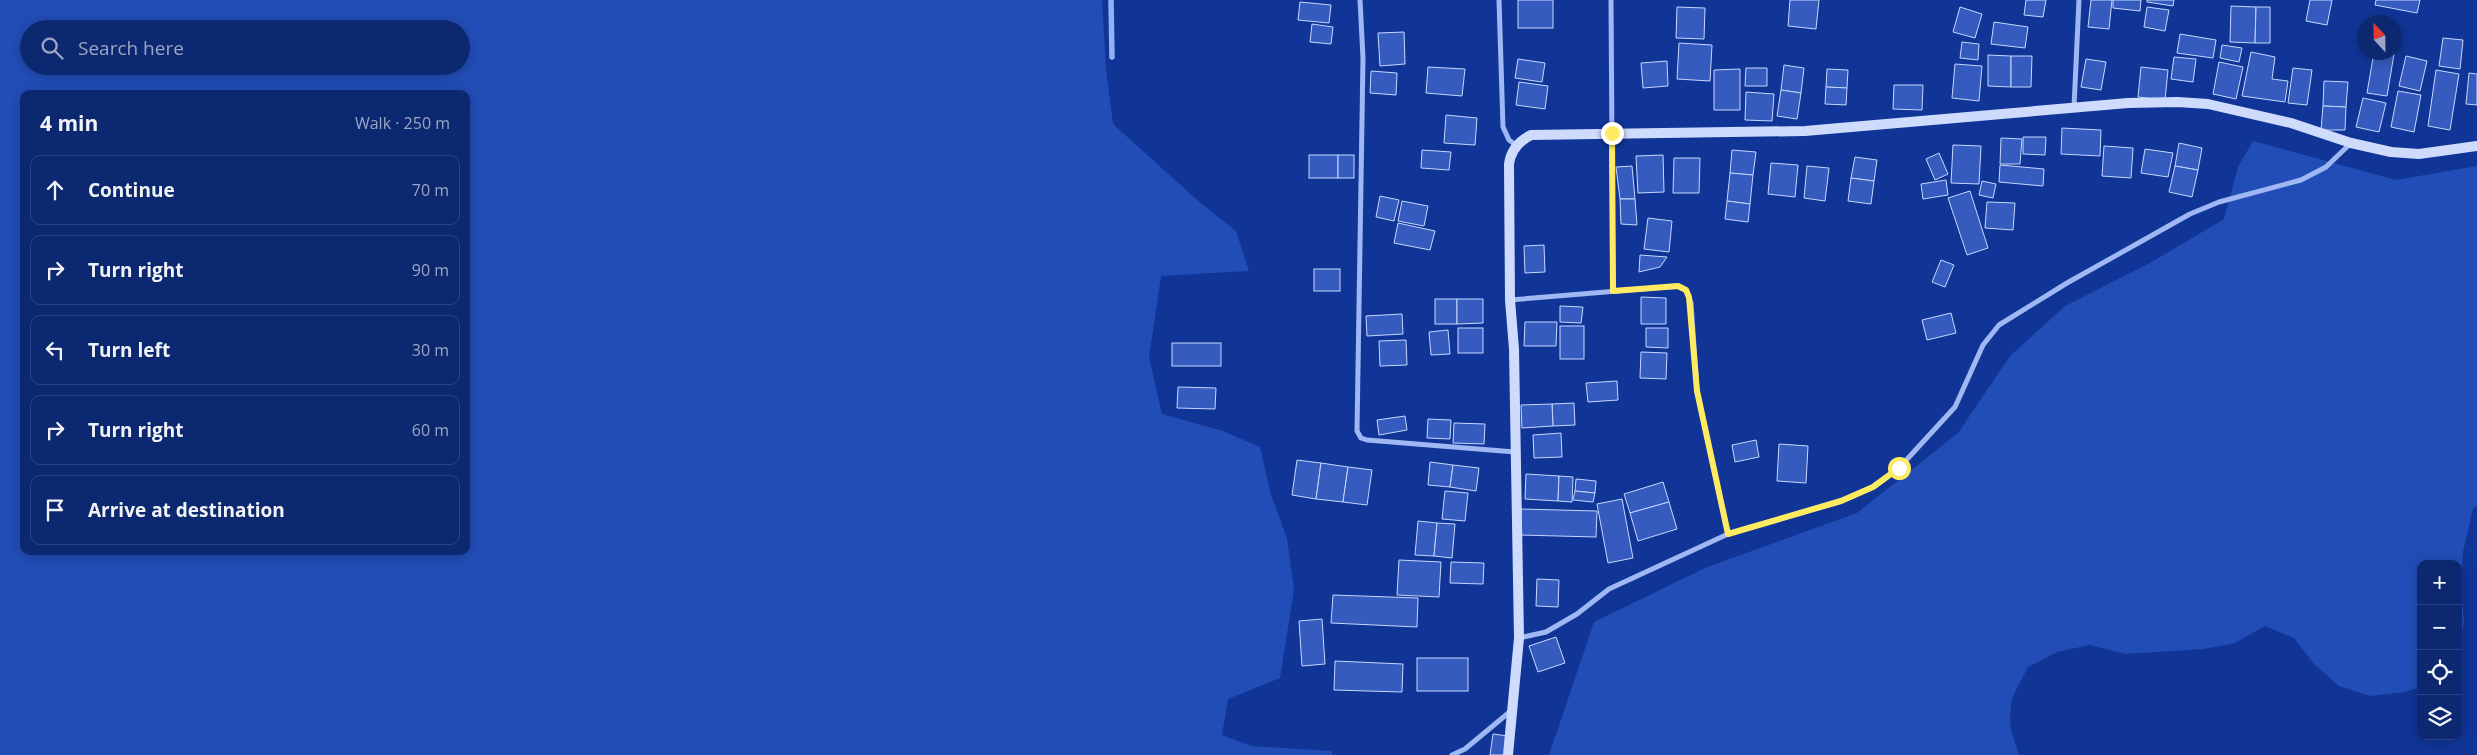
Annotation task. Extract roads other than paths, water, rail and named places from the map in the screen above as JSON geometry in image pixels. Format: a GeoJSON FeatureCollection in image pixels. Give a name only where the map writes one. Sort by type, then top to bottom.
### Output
{"type":"FeatureCollection","features":[{"type":"Feature","properties":{"kind":"main road"},"geometry":{"type":"LineString","coordinates":[[1508,755],[1519,638],[1514,349],[1510,300],[1509,164],[1516,145],[1531,135],[1805,131],[2074,107],[2158,102],[2208,104],[2291,123],[2351,144],[2391,152],[2420,154],[2477,146]]}},
{"type":"Feature","properties":{"kind":"street"},"geometry":{"type":"LineString","coordinates":[[1360,0],[1363,58],[1357,431],[1361,438],[1367,440],[1516,452]]}},
{"type":"Feature","properties":{"kind":"street"},"geometry":{"type":"LineString","coordinates":[[1499,0],[1503,127],[1509,140],[1516,145]]}},
{"type":"Feature","properties":{"kind":"street"},"geometry":{"type":"LineString","coordinates":[[1611,0],[1613,291]]}},
{"type":"Feature","properties":{"kind":"street"},"geometry":{"type":"LineString","coordinates":[[2074,107],[2079,0]]}},
{"type":"Feature","properties":{"kind":"street"},"geometry":{"type":"LineString","coordinates":[[1519,638],[1546,632],[1577,614],[1609,589],[1728,534],[1841,501],[1873,487],[1899,468],[1955,407],[1983,345],[1999,325],[2068,283],[2190,214],[2219,202],[2301,180],[2326,167],[2351,144]]}},
{"type":"Feature","properties":{"kind":"street"},"geometry":{"type":"LineString","coordinates":[[1510,300],[1678,286],[1686,290],[1689,297],[1697,391],[1728,534]]}},
{"type":"Feature","properties":{"kind":"street"},"geometry":{"type":"LineString","coordinates":[[1452,755],[1464,749],[1512,710]]}},
{"type":"Feature","properties":{"kind":"waterway"},"geometry":{"type":"LineString","coordinates":[[1111,0],[1112,57]]}}]}
